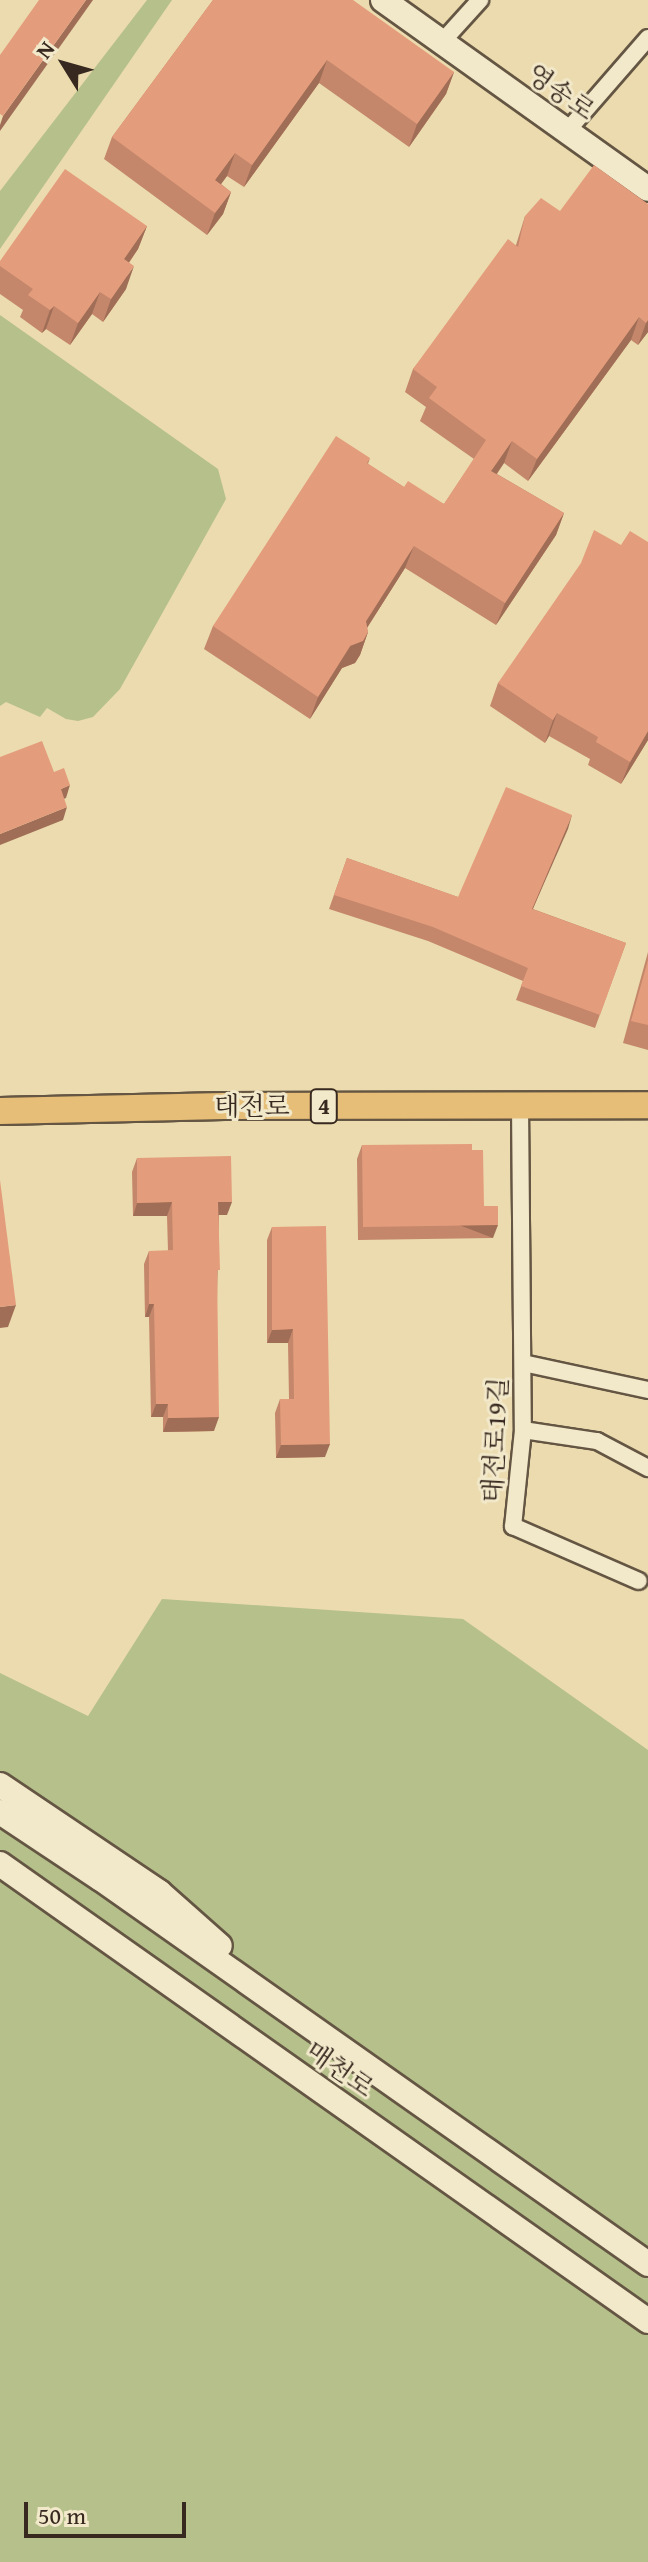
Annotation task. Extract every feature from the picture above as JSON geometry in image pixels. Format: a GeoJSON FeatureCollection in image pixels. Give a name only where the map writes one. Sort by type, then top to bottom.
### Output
{"type":"FeatureCollection","features":[{"type":"Feature","properties":{"kind":"main road","name":"영송로"},"geometry":{"type":"LineString","coordinates":[[383,0],[648,189]]}},
{"type":"Feature","properties":{"kind":"main road","name":"태전로"},"geometry":{"type":"LineString","coordinates":[[0,1111],[648,1105]]}},
{"type":"Feature","properties":{"kind":"main road"},"geometry":{"type":"LineString","coordinates":[[0,1785],[159,1892],[315,2029]]}},
{"type":"Feature","properties":{"kind":"main road","name":"매천로"},"geometry":{"type":"LineString","coordinates":[[0,1812],[648,2264]]}},
{"type":"Feature","properties":{"kind":"main road","name":"매천로"},"geometry":{"type":"LineString","coordinates":[[0,1864],[648,2321]]}},
{"type":"Feature","properties":{"kind":"main road"},"geometry":{"type":"LineString","coordinates":[[0,1882],[69,1932],[254,2043]]}},
{"type":"Feature","properties":{"kind":"street"},"geometry":{"type":"LineString","coordinates":[[442,42],[480,0]]}},
{"type":"Feature","properties":{"kind":"street"},"geometry":{"type":"LineString","coordinates":[[568,130],[648,38]]}},
{"type":"Feature","properties":{"kind":"street","name":"태전로19길"},"geometry":{"type":"LineString","coordinates":[[520,1104],[523,1430],[513,1526],[639,1581]]}},
{"type":"Feature","properties":{"kind":"street","name":"태전로19길"},"geometry":{"type":"LineString","coordinates":[[523,1363],[648,1390]]}},
{"type":"Feature","properties":{"kind":"street"},"geometry":{"type":"LineString","coordinates":[[523,1430],[597,1441],[648,1468]]}},
{"type":"Feature","properties":{"kind":"green space"},"geometry":{"type":"Polygon","coordinates":[[[147,0],[172,0],[0,249],[0,191],[147,0]]]}},
{"type":"Feature","properties":{"kind":"green space"},"geometry":{"type":"Polygon","coordinates":[[[0,315],[218,469],[226,499],[120,689],[93,717],[78,721],[66,719],[47,708],[40,717],[6,702],[0,706],[0,315]]]}},
{"type":"Feature","properties":{"kind":"green space"},"geometry":{"type":"Polygon","coordinates":[[[162,1599],[463,1619],[648,1750],[648,2562],[0,2562],[0,1673],[88,1716],[162,1599]]]}},
{"type":"Feature","properties":{"kind":"building"},"geometry":{"type":"Polygon","coordinates":[[[39,0],[86,0],[3,116],[0,114],[0,55],[39,0]]]}},
{"type":"Feature","properties":{"kind":"building"},"geometry":{"type":"Polygon","coordinates":[[[213,0],[353,0],[454,72],[417,124],[327,60],[252,165],[235,153],[215,180],[231,192],[215,213],[112,137],[213,0]]]}},
{"type":"Feature","properties":{"kind":"building"},"geometry":{"type":"Polygon","coordinates":[[[594,165],[648,204],[648,320],[646,323],[639,317],[537,459],[512,441],[491,471],[564,513],[505,603],[414,546],[366,621],[368,632],[363,641],[350,646],[318,697],[213,626],[336,436],[370,458],[367,463],[404,487],[408,481],[444,504],[486,440],[429,398],[437,387],[413,369],[508,239],[518,247],[525,216],[541,198],[560,211],[594,165]]]}},
{"type":"Feature","properties":{"kind":"building"},"geometry":{"type":"Polygon","coordinates":[[[65,169],[147,226],[124,259],[134,266],[111,299],[100,292],[78,323],[54,306],[50,310],[28,295],[33,289],[0,266],[0,261],[65,169]]]}},
{"type":"Feature","properties":{"kind":"building"},"geometry":{"type":"Polygon","coordinates":[[[594,530],[621,545],[630,531],[648,542],[648,731],[630,762],[596,742],[598,737],[557,713],[553,720],[498,683],[581,563],[594,530]]]}},
{"type":"Feature","properties":{"kind":"building"},"geometry":{"type":"Polygon","coordinates":[[[42,741],[54,772],[64,768],[70,785],[61,789],[67,807],[0,834],[0,757],[42,741]]]}},
{"type":"Feature","properties":{"kind":"building"},"geometry":{"type":"Polygon","coordinates":[[[506,787],[572,815],[532,909],[626,943],[600,1015],[521,986],[528,968],[433,927],[334,895],[347,858],[458,897],[506,787]]]}},
{"type":"Feature","properties":{"kind":"building"},"geometry":{"type":"Polygon","coordinates":[[[648,960],[648,1025],[631,1021],[648,960]]]}},
{"type":"Feature","properties":{"kind":"building"},"geometry":{"type":"Polygon","coordinates":[[[472,1144],[472,1150],[483,1150],[484,1206],[498,1206],[498,1225],[363,1227],[362,1145],[472,1144]]]}},
{"type":"Feature","properties":{"kind":"building"},"geometry":{"type":"Polygon","coordinates":[[[231,1156],[232,1202],[218,1202],[219,1417],[168,1418],[168,1404],[156,1404],[154,1304],[149,1304],[149,1251],[173,1250],[172,1202],[137,1203],[137,1158],[231,1156]]]}},
{"type":"Feature","properties":{"kind":"building"},"geometry":{"type":"Polygon","coordinates":[[[0,1180],[16,1305],[0,1307],[0,1180]]]}},
{"type":"Feature","properties":{"kind":"building"},"geometry":{"type":"Polygon","coordinates":[[[326,1226],[330,1444],[281,1445],[280,1399],[294,1399],[293,1329],[272,1330],[272,1227],[326,1226]]]}}]}
